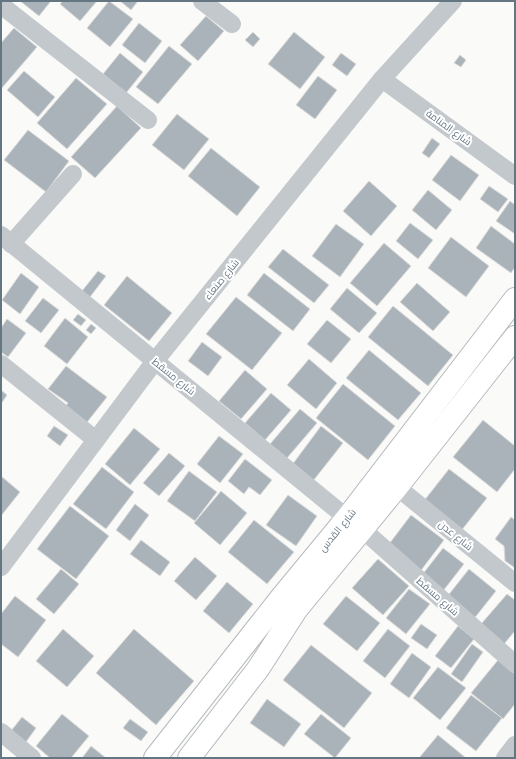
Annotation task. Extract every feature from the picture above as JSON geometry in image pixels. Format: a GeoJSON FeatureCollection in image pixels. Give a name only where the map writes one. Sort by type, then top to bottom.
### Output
{"type":"FeatureCollection","features":[{"type":"Feature","properties":{"kind":"main road","name":"شارع القدس"},"geometry":{"type":"LineString","coordinates":[[189,758],[258,670],[354,523],[515,299]]}},
{"type":"Feature","properties":{"kind":"main road","name":"شارع القدس"},"geometry":{"type":"LineString","coordinates":[[155,758],[281,598],[354,523],[397,487],[515,337]]}},
{"type":"Feature","properties":{"kind":"street"},"geometry":{"type":"LineString","coordinates":[[202,1],[232,24]]}},
{"type":"Feature","properties":{"kind":"street","name":"شارع صنعاء"},"geometry":{"type":"LineString","coordinates":[[1,567],[155,361],[382,79],[453,1]]}},
{"type":"Feature","properties":{"kind":"street"},"geometry":{"type":"LineString","coordinates":[[1,5],[148,120]]}},
{"type":"Feature","properties":{"kind":"street","name":"شارع المنامة"},"geometry":{"type":"LineString","coordinates":[[382,79],[515,176]]}},
{"type":"Feature","properties":{"kind":"street"},"geometry":{"type":"LineString","coordinates":[[6,240],[73,174]]}},
{"type":"Feature","properties":{"kind":"street","name":"شارع مسقط"},"geometry":{"type":"LineString","coordinates":[[6,240],[354,523],[515,664]]}},
{"type":"Feature","properties":{"kind":"street"},"geometry":{"type":"LineString","coordinates":[[1,364],[96,440]]}},
{"type":"Feature","properties":{"kind":"street","name":"شارع عدن"},"geometry":{"type":"LineString","coordinates":[[397,487],[515,583]]}},
{"type":"Feature","properties":{"kind":"street"},"geometry":{"type":"LineString","coordinates":[[1,732],[32,758]]}},
{"type":"Feature","properties":{"kind":"street"},"geometry":{"type":"LineString","coordinates":[[505,758],[515,745]]}},
{"type":"Feature","properties":{"kind":"building"},"geometry":{"type":"Polygon","coordinates":[[[20,1],[51,1],[39,16],[20,1]]]}},
{"type":"Feature","properties":{"kind":"building"},"geometry":{"type":"Polygon","coordinates":[[[63,1],[97,1],[80,21],[60,4],[63,1]]]}},
{"type":"Feature","properties":{"kind":"building"},"geometry":{"type":"Polygon","coordinates":[[[109,1],[133,19],[110,47],[87,28],[109,1]]]}},
{"type":"Feature","properties":{"kind":"building"},"geometry":{"type":"Polygon","coordinates":[[[120,1],[138,1],[131,10],[120,1]]]}},
{"type":"Feature","properties":{"kind":"building"},"geometry":{"type":"Polygon","coordinates":[[[206,16],[224,31],[198,61],[180,45],[206,16]]]}},
{"type":"Feature","properties":{"kind":"building"},"geometry":{"type":"Polygon","coordinates":[[[139,23],[162,41],[145,63],[122,45],[139,23]]]}},
{"type":"Feature","properties":{"kind":"building"},"geometry":{"type":"Polygon","coordinates":[[[14,28],[37,47],[1,89],[1,43],[14,28]]]}},
{"type":"Feature","properties":{"kind":"building"},"geometry":{"type":"Polygon","coordinates":[[[253,32],[260,39],[253,47],[245,40],[253,32]]]}},
{"type":"Feature","properties":{"kind":"building"},"geometry":{"type":"Polygon","coordinates":[[[294,32],[325,57],[300,89],[268,64],[294,32]]]}},
{"type":"Feature","properties":{"kind":"building"},"geometry":{"type":"Polygon","coordinates":[[[169,46],[192,64],[158,104],[136,87],[169,46]]]}},
{"type":"Feature","properties":{"kind":"building"},"geometry":{"type":"Polygon","coordinates":[[[120,53],[143,72],[126,93],[103,74],[120,53]]]}},
{"type":"Feature","properties":{"kind":"building"},"geometry":{"type":"Polygon","coordinates":[[[341,53],[356,64],[347,76],[332,65],[341,53]]]}},
{"type":"Feature","properties":{"kind":"building"},"geometry":{"type":"Polygon","coordinates":[[[460,55],[466,60],[461,67],[454,63],[460,55]]]}},
{"type":"Feature","properties":{"kind":"building"},"geometry":{"type":"Polygon","coordinates":[[[24,71],[55,97],[38,117],[7,90],[24,71]]]}},
{"type":"Feature","properties":{"kind":"building"},"geometry":{"type":"Polygon","coordinates":[[[318,76],[337,90],[315,119],[296,105],[318,76]]]}},
{"type":"Feature","properties":{"kind":"building"},"geometry":{"type":"Polygon","coordinates":[[[76,78],[107,104],[67,149],[37,123],[76,78]]]}},
{"type":"Feature","properties":{"kind":"building"},"geometry":{"type":"Polygon","coordinates":[[[117,106],[141,128],[95,178],[71,157],[117,106]]]}},
{"type":"Feature","properties":{"kind":"building"},"geometry":{"type":"Polygon","coordinates":[[[177,114],[209,139],[184,170],[152,145],[177,114]]]}},
{"type":"Feature","properties":{"kind":"building"},"geometry":{"type":"Polygon","coordinates":[[[28,130],[69,161],[46,192],[4,160],[28,130]]]}},
{"type":"Feature","properties":{"kind":"building"},"geometry":{"type":"Polygon","coordinates":[[[432,138],[440,144],[429,158],[422,153],[432,138]]]}},
{"type":"Feature","properties":{"kind":"building"},"geometry":{"type":"Polygon","coordinates":[[[211,148],[260,187],[237,216],[188,176],[211,148]]]}},
{"type":"Feature","properties":{"kind":"building"},"geometry":{"type":"Polygon","coordinates":[[[451,155],[479,175],[460,201],[432,180],[451,155]]]}},
{"type":"Feature","properties":{"kind":"building"},"geometry":{"type":"Polygon","coordinates":[[[369,181],[397,206],[371,236],[343,211],[369,181]]]}},
{"type":"Feature","properties":{"kind":"building"},"geometry":{"type":"Polygon","coordinates":[[[489,186],[508,199],[498,212],[480,199],[489,186]]]}},
{"type":"Feature","properties":{"kind":"building"},"geometry":{"type":"Polygon","coordinates":[[[428,190],[452,210],[436,230],[412,210],[428,190]]]}},
{"type":"Feature","properties":{"kind":"building"},"geometry":{"type":"Polygon","coordinates":[[[510,201],[515,205],[515,234],[496,221],[510,201]]]}},
{"type":"Feature","properties":{"kind":"building"},"geometry":{"type":"Polygon","coordinates":[[[410,223],[433,240],[418,259],[396,241],[410,223]]]}},
{"type":"Feature","properties":{"kind":"building"},"geometry":{"type":"Polygon","coordinates":[[[336,224],[364,244],[340,277],[312,256],[336,224]]]}},
{"type":"Feature","properties":{"kind":"building"},"geometry":{"type":"Polygon","coordinates":[[[491,226],[515,244],[515,267],[511,273],[476,248],[491,226]]]}},
{"type":"Feature","properties":{"kind":"building"},"geometry":{"type":"Polygon","coordinates":[[[451,237],[489,266],[466,297],[428,268],[451,237]]]}},
{"type":"Feature","properties":{"kind":"building"},"geometry":{"type":"Polygon","coordinates":[[[384,243],[411,266],[377,306],[350,283],[384,243]]]}},
{"type":"Feature","properties":{"kind":"building"},"geometry":{"type":"Polygon","coordinates":[[[283,249],[329,285],[314,303],[268,267],[283,249]]]}},
{"type":"Feature","properties":{"kind":"building"},"geometry":{"type":"Polygon","coordinates":[[[98,271],[106,276],[90,297],[82,291],[98,271]]]}},
{"type":"Feature","properties":{"kind":"building"},"geometry":{"type":"Polygon","coordinates":[[[21,273],[39,287],[20,314],[2,300],[21,273]]]}},
{"type":"Feature","properties":{"kind":"building"},"geometry":{"type":"Polygon","coordinates":[[[264,273],[310,309],[293,331],[247,295],[264,273]]]}},
{"type":"Feature","properties":{"kind":"building"},"geometry":{"type":"Polygon","coordinates":[[[127,276],[172,313],[149,341],[104,305],[127,276]]]}},
{"type":"Feature","properties":{"kind":"building"},"geometry":{"type":"Polygon","coordinates":[[[417,283],[450,312],[433,331],[400,302],[417,283]]]}},
{"type":"Feature","properties":{"kind":"building"},"geometry":{"type":"Polygon","coordinates":[[[347,288],[377,313],[359,333],[330,309],[347,288]]]}},
{"type":"Feature","properties":{"kind":"building"},"geometry":{"type":"Polygon","coordinates":[[[236,297],[282,333],[252,370],[206,334],[236,297]]]}},
{"type":"Feature","properties":{"kind":"building"},"geometry":{"type":"Polygon","coordinates":[[[43,298],[59,310],[41,333],[25,321],[43,298]]]}},
{"type":"Feature","properties":{"kind":"building"},"geometry":{"type":"Polygon","coordinates":[[[393,306],[453,355],[428,386],[368,337],[393,306]]]}},
{"type":"Feature","properties":{"kind":"building"},"geometry":{"type":"Polygon","coordinates":[[[78,314],[86,320],[81,326],[73,320],[78,314]]]}},
{"type":"Feature","properties":{"kind":"building"},"geometry":{"type":"Polygon","coordinates":[[[65,318],[88,337],[67,364],[44,346],[65,318]]]}},
{"type":"Feature","properties":{"kind":"building"},"geometry":{"type":"Polygon","coordinates":[[[7,319],[26,333],[8,357],[1,352],[1,328],[7,319]]]}},
{"type":"Feature","properties":{"kind":"building"},"geometry":{"type":"Polygon","coordinates":[[[327,320],[351,339],[331,363],[307,344],[327,320]]]}},
{"type":"Feature","properties":{"kind":"building"},"geometry":{"type":"Polygon","coordinates":[[[91,324],[96,328],[91,334],[86,330],[91,324]]]}},
{"type":"Feature","properties":{"kind":"building"},"geometry":{"type":"Polygon","coordinates":[[[202,342],[222,357],[208,376],[188,361],[202,342]]]}},
{"type":"Feature","properties":{"kind":"building"},"geometry":{"type":"Polygon","coordinates":[[[369,350],[421,393],[398,420],[346,378],[369,350]]]}},
{"type":"Feature","properties":{"kind":"building"},"geometry":{"type":"Polygon","coordinates":[[[309,359],[337,383],[316,409],[287,385],[309,359]]]}},
{"type":"Feature","properties":{"kind":"building"},"geometry":{"type":"Polygon","coordinates":[[[66,366],[107,397],[84,426],[63,410],[68,403],[48,389],[66,366]]]}},
{"type":"Feature","properties":{"kind":"building"},"geometry":{"type":"Polygon","coordinates":[[[245,370],[267,389],[241,419],[219,401],[245,370]]]}},
{"type":"Feature","properties":{"kind":"building"},"geometry":{"type":"Polygon","coordinates":[[[343,384],[395,426],[368,460],[316,418],[343,384]]]}},
{"type":"Feature","properties":{"kind":"building"},"geometry":{"type":"Polygon","coordinates":[[[1,390],[7,395],[1,404],[1,390]]]}},
{"type":"Feature","properties":{"kind":"building"},"geometry":{"type":"Polygon","coordinates":[[[271,393],[291,410],[265,440],[245,423],[271,393]]]}},
{"type":"Feature","properties":{"kind":"building"},"geometry":{"type":"Polygon","coordinates":[[[300,409],[317,423],[287,458],[270,444],[300,409]]]}},
{"type":"Feature","properties":{"kind":"building"},"geometry":{"type":"Polygon","coordinates":[[[483,420],[515,446],[515,469],[497,492],[453,457],[483,420]]]}},
{"type":"Feature","properties":{"kind":"building"},"geometry":{"type":"Polygon","coordinates":[[[54,426],[68,435],[60,446],[47,436],[54,426]]]}},
{"type":"Feature","properties":{"kind":"building"},"geometry":{"type":"Polygon","coordinates":[[[321,426],[343,443],[313,481],[292,465],[321,426]]]}},
{"type":"Feature","properties":{"kind":"building"},"geometry":{"type":"Polygon","coordinates":[[[134,428],[160,449],[130,485],[105,464],[134,428]]]}},
{"type":"Feature","properties":{"kind":"building"},"geometry":{"type":"Polygon","coordinates":[[[219,436],[243,454],[220,483],[197,464],[219,436]]]}},
{"type":"Feature","properties":{"kind":"building"},"geometry":{"type":"Polygon","coordinates":[[[169,453],[185,466],[159,496],[143,483],[169,453]]]}},
{"type":"Feature","properties":{"kind":"building"},"geometry":{"type":"Polygon","coordinates":[[[245,459],[272,480],[260,495],[249,487],[244,494],[228,481],[245,459]]]}},
{"type":"Feature","properties":{"kind":"building"},"geometry":{"type":"Polygon","coordinates":[[[102,467],[134,492],[106,529],[73,504],[102,467]]]}},
{"type":"Feature","properties":{"kind":"building"},"geometry":{"type":"Polygon","coordinates":[[[449,469],[487,498],[461,531],[423,502],[449,469]]]}},
{"type":"Feature","properties":{"kind":"building"},"geometry":{"type":"Polygon","coordinates":[[[189,471],[217,492],[195,521],[167,501],[189,471]]]}},
{"type":"Feature","properties":{"kind":"building"},"geometry":{"type":"Polygon","coordinates":[[[1,476],[20,492],[1,516],[1,476]]]}},
{"type":"Feature","properties":{"kind":"building"},"geometry":{"type":"Polygon","coordinates":[[[221,491],[247,513],[220,545],[194,523],[221,491]]]}},
{"type":"Feature","properties":{"kind":"building"},"geometry":{"type":"Polygon","coordinates":[[[288,495],[317,516],[296,546],[266,525],[288,495]]]}},
{"type":"Feature","properties":{"kind":"building"},"geometry":{"type":"Polygon","coordinates":[[[135,504],[149,515],[130,541],[116,530],[135,504]]]}},
{"type":"Feature","properties":{"kind":"building"},"geometry":{"type":"Polygon","coordinates":[[[70,506],[109,536],[76,579],[37,549],[70,506]]]}},
{"type":"Feature","properties":{"kind":"building"},"geometry":{"type":"Polygon","coordinates":[[[411,515],[444,540],[419,573],[386,548],[411,515]]]}},
{"type":"Feature","properties":{"kind":"building"},"geometry":{"type":"Polygon","coordinates":[[[511,517],[515,520],[515,568],[505,561],[504,546],[495,539],[511,517]]]}},
{"type":"Feature","properties":{"kind":"building"},"geometry":{"type":"Polygon","coordinates":[[[254,520],[294,552],[267,584],[228,552],[254,520]]]}},
{"type":"Feature","properties":{"kind":"building"},"geometry":{"type":"Polygon","coordinates":[[[141,540],[170,562],[160,576],[130,554],[141,540]]]}},
{"type":"Feature","properties":{"kind":"building"},"geometry":{"type":"Polygon","coordinates":[[[443,548],[464,564],[443,591],[422,575],[443,548]]]}},
{"type":"Feature","properties":{"kind":"building"},"geometry":{"type":"Polygon","coordinates":[[[195,557],[217,576],[196,600],[174,581],[195,557]]]}},
{"type":"Feature","properties":{"kind":"building"},"geometry":{"type":"Polygon","coordinates":[[[378,559],[409,586],[383,615],[352,588],[378,559]]]}},
{"type":"Feature","properties":{"kind":"building"},"geometry":{"type":"Polygon","coordinates":[[[61,569],[79,584],[54,614],[36,599],[61,569]]]}},
{"type":"Feature","properties":{"kind":"building"},"geometry":{"type":"Polygon","coordinates":[[[469,569],[496,591],[473,620],[446,598],[469,569]]]}},
{"type":"Feature","properties":{"kind":"building"},"geometry":{"type":"Polygon","coordinates":[[[227,582],[253,604],[229,633],[203,611],[227,582]]]}},
{"type":"Feature","properties":{"kind":"building"},"geometry":{"type":"Polygon","coordinates":[[[409,589],[430,604],[406,634],[386,618],[409,589]]]}},
{"type":"Feature","properties":{"kind":"building"},"geometry":{"type":"Polygon","coordinates":[[[507,594],[515,600],[515,631],[504,644],[481,624],[507,594]]]}},
{"type":"Feature","properties":{"kind":"building"},"geometry":{"type":"Polygon","coordinates":[[[15,596],[46,620],[18,657],[1,644],[1,614],[15,596]]]}},
{"type":"Feature","properties":{"kind":"building"},"geometry":{"type":"Polygon","coordinates":[[[346,596],[380,623],[357,651],[323,624],[346,596]]]}},
{"type":"Feature","properties":{"kind":"building"},"geometry":{"type":"Polygon","coordinates":[[[421,624],[437,635],[427,649],[411,638],[421,624]]]}},
{"type":"Feature","properties":{"kind":"building"},"geometry":{"type":"Polygon","coordinates":[[[458,626],[474,639],[451,668],[435,656],[458,626]]]}},
{"type":"Feature","properties":{"kind":"building"},"geometry":{"type":"Polygon","coordinates":[[[63,629],[94,656],[67,687],[36,661],[63,629]]]}},
{"type":"Feature","properties":{"kind":"building"},"geometry":{"type":"Polygon","coordinates":[[[134,629],[194,681],[156,725],[96,673],[134,629]]]}},
{"type":"Feature","properties":{"kind":"building"},"geometry":{"type":"Polygon","coordinates":[[[388,629],[410,646],[385,678],[363,661],[388,629]]]}},
{"type":"Feature","properties":{"kind":"building"},"geometry":{"type":"Polygon","coordinates":[[[472,644],[483,652],[462,682],[451,674],[472,644]]]}},
{"type":"Feature","properties":{"kind":"building"},"geometry":{"type":"Polygon","coordinates":[[[311,645],[372,693],[344,728],[283,680],[311,645]]]}},
{"type":"Feature","properties":{"kind":"building"},"geometry":{"type":"Polygon","coordinates":[[[412,653],[431,667],[409,698],[390,684],[412,653]]]}},
{"type":"Feature","properties":{"kind":"building"},"geometry":{"type":"Polygon","coordinates":[[[498,660],[515,674],[515,704],[503,719],[471,693],[498,660]]]}},
{"type":"Feature","properties":{"kind":"building"},"geometry":{"type":"Polygon","coordinates":[[[438,667],[466,688],[440,720],[413,698],[438,667]]]}},
{"type":"Feature","properties":{"kind":"building"},"geometry":{"type":"Polygon","coordinates":[[[471,695],[502,718],[476,751],[446,728],[471,695]]]}},
{"type":"Feature","properties":{"kind":"building"},"geometry":{"type":"Polygon","coordinates":[[[267,699],[301,724],[284,747],[250,723],[267,699]]]}},
{"type":"Feature","properties":{"kind":"building"},"geometry":{"type":"Polygon","coordinates":[[[62,714],[89,736],[71,758],[50,758],[36,746],[62,714]]]}},
{"type":"Feature","properties":{"kind":"building"},"geometry":{"type":"Polygon","coordinates":[[[321,714],[351,738],[335,758],[304,734],[321,714]]]}},
{"type":"Feature","properties":{"kind":"building"},"geometry":{"type":"Polygon","coordinates":[[[22,717],[36,728],[26,742],[11,731],[22,717]]]}},
{"type":"Feature","properties":{"kind":"building"},"geometry":{"type":"Polygon","coordinates":[[[130,719],[148,732],[141,741],[123,728],[130,719]]]}},
{"type":"Feature","properties":{"kind":"building"},"geometry":{"type":"Polygon","coordinates":[[[438,735],[466,758],[419,758],[438,735]]]}},
{"type":"Feature","properties":{"kind":"building"},"geometry":{"type":"Polygon","coordinates":[[[91,746],[106,758],[82,758],[91,746]]]}}]}
